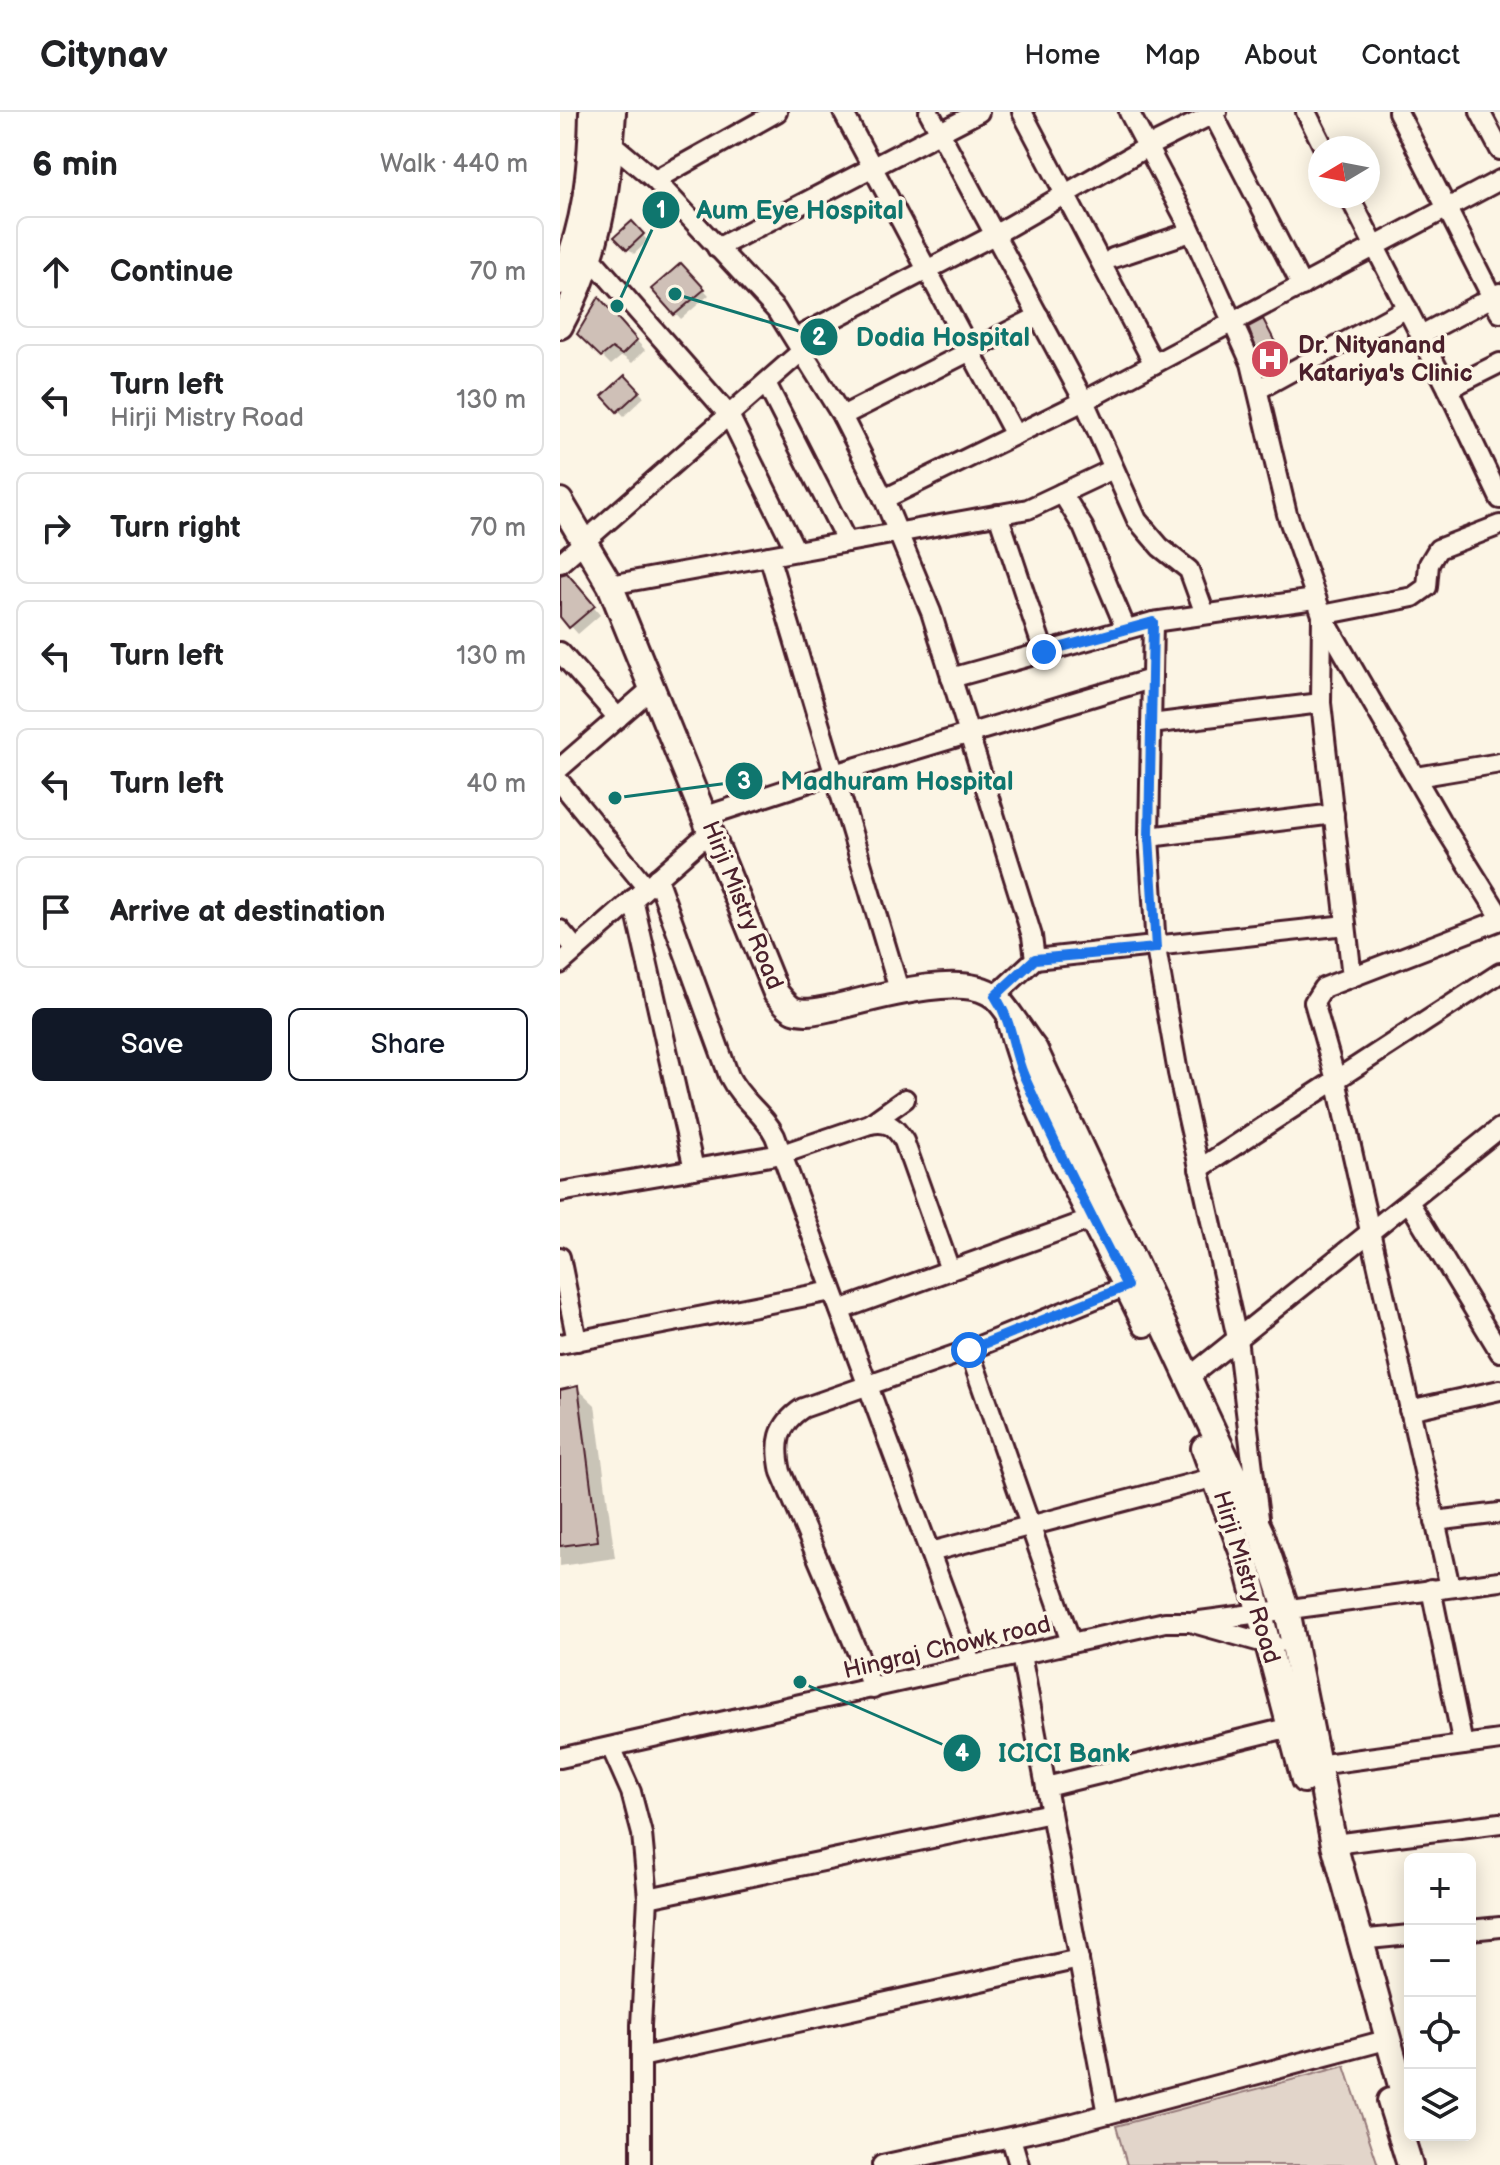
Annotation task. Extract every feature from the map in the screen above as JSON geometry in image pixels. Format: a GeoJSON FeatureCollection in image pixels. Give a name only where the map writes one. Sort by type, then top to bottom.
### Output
{"type":"FeatureCollection","features":[{"type":"Feature","properties":{"kind":"main road"},"geometry":{"type":"LineString","coordinates":[[560,326],[591,258],[603,221],[602,140],[592,112]]}},
{"type":"Feature","properties":{"kind":"main road"},"geometry":{"type":"LineString","coordinates":[[560,282],[613,112]]}},
{"type":"Feature","properties":{"kind":"main road","name":"Hirji Mistry Road"},"geometry":{"type":"LineString","coordinates":[[560,501],[610,585],[776,993],[795,1011],[812,1012],[900,993],[947,986],[973,987],[995,996],[1035,1050],[1261,1533],[1287,1610],[1317,1765],[1379,2042],[1404,2103]]}},
{"type":"Feature","properties":{"kind":"main road","name":"Hirji Mistry Road"},"geometry":{"type":"LineString","coordinates":[[1008,1017],[1022,1071],[1216,1477],[1259,1613],[1379,2042],[1410,2165]]}},
{"type":"Feature","properties":{"kind":"main road"},"geometry":{"type":"LineString","coordinates":[[1417,2141],[1424,2165]]}},
{"type":"Feature","properties":{"kind":"street"},"geometry":{"type":"LineString","coordinates":[[655,180],[777,112]]}},
{"type":"Feature","properties":{"kind":"street"},"geometry":{"type":"LineString","coordinates":[[843,112],[1015,435]]}},
{"type":"Feature","properties":{"kind":"street"},"geometry":{"type":"LineString","coordinates":[[929,112],[1084,401],[1113,469],[1147,535],[1189,570],[1205,614]]}},
{"type":"Feature","properties":{"kind":"street"},"geometry":{"type":"LineString","coordinates":[[717,248],[979,112]]}},
{"type":"Feature","properties":{"kind":"street"},"geometry":{"type":"LineString","coordinates":[[1022,112],[1154,364]]}},
{"type":"Feature","properties":{"kind":"street"},"geometry":{"type":"LineString","coordinates":[[1129,112],[1234,323],[1259,389],[1287,514],[1319,607],[1500,918],[1323,988],[1314,1002],[1336,1080],[1435,1521],[1463,1745]]}},
{"type":"Feature","properties":{"kind":"street"},"geometry":{"type":"LineString","coordinates":[[1306,112],[1318,136]]}},
{"type":"Feature","properties":{"kind":"street"},"geometry":{"type":"LineString","coordinates":[[1398,112],[1497,301],[1421,335]]}},
{"type":"Feature","properties":{"kind":"street"},"geometry":{"type":"LineString","coordinates":[[1480,112],[1500,150]]}},
{"type":"Feature","properties":{"kind":"street"},"geometry":{"type":"LineString","coordinates":[[560,563],[766,383],[799,344],[1147,147],[1215,113],[1302,286]]}},
{"type":"Feature","properties":{"kind":"street"},"geometry":{"type":"LineString","coordinates":[[602,140],[655,180],[776,310],[842,416],[884,499],[931,612],[1017,884],[1035,959]]}},
{"type":"Feature","properties":{"kind":"street"},"geometry":{"type":"LineString","coordinates":[[884,499],[1084,401],[1500,180]]}},
{"type":"Feature","properties":{"kind":"street"},"geometry":{"type":"LineString","coordinates":[[1355,208],[1448,389],[1500,499]]}},
{"type":"Feature","properties":{"kind":"street"},"geometry":{"type":"LineString","coordinates":[[1113,258],[1191,232]]}},
{"type":"Feature","properties":{"kind":"street"},"geometry":{"type":"LineString","coordinates":[[591,258],[729,415],[796,551]]}},
{"type":"Feature","properties":{"kind":"street"},"geometry":{"type":"LineString","coordinates":[[1259,389],[1407,308]]}},
{"type":"Feature","properties":{"kind":"street"},"geometry":{"type":"LineString","coordinates":[[842,416],[1039,316]]}},
{"type":"Feature","properties":{"kind":"street"},"geometry":{"type":"LineString","coordinates":[[1448,389],[1500,363]]}},
{"type":"Feature","properties":{"kind":"street"},"geometry":{"type":"LineString","coordinates":[[766,383],[847,542]]}},
{"type":"Feature","properties":{"kind":"street"},"geometry":{"type":"LineString","coordinates":[[610,585],[1028,509],[1113,469]]}},
{"type":"Feature","properties":{"kind":"street"},"geometry":{"type":"LineString","coordinates":[[1062,493],[1083,527],[1126,629]]}},
{"type":"Feature","properties":{"kind":"street"},"geometry":{"type":"LineString","coordinates":[[998,514],[1044,652]]}},
{"type":"Feature","properties":{"kind":"street"},"geometry":{"type":"LineString","coordinates":[[951,678],[1153,622],[1205,614],[1413,597],[1427,587],[1429,564],[1438,549],[1500,525]]}},
{"type":"Feature","properties":{"kind":"street"},"geometry":{"type":"LineString","coordinates":[[769,556],[900,993]]}},
{"type":"Feature","properties":{"kind":"street"},"geometry":{"type":"LineString","coordinates":[[1319,607],[1321,703],[1352,977]]}},
{"type":"Feature","properties":{"kind":"street"},"geometry":{"type":"LineString","coordinates":[[1153,622],[1149,837],[1156,948],[1178,1073],[1237,1338],[1261,1533]]}},
{"type":"Feature","properties":{"kind":"street"},"geometry":{"type":"LineString","coordinates":[[560,652],[618,718]]}},
{"type":"Feature","properties":{"kind":"street"},"geometry":{"type":"LineString","coordinates":[[560,964],[646,888],[709,823],[834,774],[1151,679]]}},
{"type":"Feature","properties":{"kind":"street"},"geometry":{"type":"LineString","coordinates":[[560,768],[651,689]]}},
{"type":"Feature","properties":{"kind":"street"},"geometry":{"type":"LineString","coordinates":[[1151,724],[1321,703]]}},
{"type":"Feature","properties":{"kind":"street"},"geometry":{"type":"LineString","coordinates":[[1416,777],[1500,763]]}},
{"type":"Feature","properties":{"kind":"street"},"geometry":{"type":"LineString","coordinates":[[560,782],[646,888],[729,1076],[743,1101],[770,1126],[972,1666]]}},
{"type":"Feature","properties":{"kind":"street"},"geometry":{"type":"LineString","coordinates":[[1149,837],[1334,814]]}},
{"type":"Feature","properties":{"kind":"street"},"geometry":{"type":"LineString","coordinates":[[646,888],[694,1169]]}},
{"type":"Feature","properties":{"kind":"street"},"geometry":{"type":"LineString","coordinates":[[995,996],[1035,959],[1346,925]]}},
{"type":"Feature","properties":{"kind":"street"},"geometry":{"type":"LineString","coordinates":[[560,930],[576,949]]}},
{"type":"Feature","properties":{"kind":"street"},"geometry":{"type":"LineString","coordinates":[[1199,1169],[1500,973]]}},
{"type":"Feature","properties":{"kind":"street"},"geometry":{"type":"LineString","coordinates":[[870,1124],[905,1099]]}},
{"type":"Feature","properties":{"kind":"street"},"geometry":{"type":"LineString","coordinates":[[560,1192],[782,1154],[870,1124],[886,1122],[896,1128],[904,1141],[950,1270]]}},
{"type":"Feature","properties":{"kind":"street"},"geometry":{"type":"LineString","coordinates":[[1188,1378],[1409,1202],[1497,1139]]}},
{"type":"Feature","properties":{"kind":"street"},"geometry":{"type":"LineString","coordinates":[[1409,1202],[1500,1352]]}},
{"type":"Feature","properties":{"kind":"street"},"geometry":{"type":"LineString","coordinates":[[840,1310],[1092,1219]]}},
{"type":"Feature","properties":{"kind":"street"},"geometry":{"type":"LineString","coordinates":[[560,1257],[568,1342],[832,1291]]}},
{"type":"Feature","properties":{"kind":"street"},"geometry":{"type":"LineString","coordinates":[[873,1689],[781,1472],[777,1454],[780,1431],[788,1418],[803,1408],[869,1388],[1127,1286]]}},
{"type":"Feature","properties":{"kind":"street"},"geometry":{"type":"LineString","coordinates":[[969,1350],[1071,1642]]}},
{"type":"Feature","properties":{"kind":"street"},"geometry":{"type":"LineString","coordinates":[[1409,1410],[1500,1390]]}},
{"type":"Feature","properties":{"kind":"street"},"geometry":{"type":"LineString","coordinates":[[930,1552],[1216,1477]]}},
{"type":"Feature","properties":{"kind":"street"},"geometry":{"type":"LineString","coordinates":[[1435,1521],[1500,1513]]}},
{"type":"Feature","properties":{"kind":"street"},"geometry":{"type":"LineString","coordinates":[[1190,1622],[1500,1581]]}},
{"type":"Feature","properties":{"kind":"street","name":"Hingraj Chowk road"},"geometry":{"type":"LineString","coordinates":[[560,1758],[1165,1622],[1190,1622],[1267,1642],[1296,1655]]}},
{"type":"Feature","properties":{"kind":"street"},"geometry":{"type":"LineString","coordinates":[[1021,1655],[1108,2114]]}},
{"type":"Feature","properties":{"kind":"street"},"geometry":{"type":"LineString","coordinates":[[1046,1787],[1291,1727]]}},
{"type":"Feature","properties":{"kind":"street"},"geometry":{"type":"LineString","coordinates":[[1317,1765],[1500,1740]]}},
{"type":"Feature","properties":{"kind":"street"},"geometry":{"type":"LineString","coordinates":[[611,1747],[631,1792],[642,1834],[648,1898],[641,2057],[641,2165]]}},
{"type":"Feature","properties":{"kind":"street"},"geometry":{"type":"LineString","coordinates":[[648,1898],[1051,1813]]}},
{"type":"Feature","properties":{"kind":"street"},"geometry":{"type":"LineString","coordinates":[[1334,1844],[1500,1823]]}},
{"type":"Feature","properties":{"kind":"street"},"geometry":{"type":"LineString","coordinates":[[1476,1929],[1500,1927]]}},
{"type":"Feature","properties":{"kind":"street"},"geometry":{"type":"LineString","coordinates":[[1358,1940],[1404,1936]]}},
{"type":"Feature","properties":{"kind":"street"},"geometry":{"type":"LineString","coordinates":[[641,2057],[1079,1959]]}},
{"type":"Feature","properties":{"kind":"street"},"geometry":{"type":"LineString","coordinates":[[882,2165],[1108,2114],[1379,2042]]}},
{"type":"Feature","properties":{"kind":"street"},"geometry":{"type":"LineString","coordinates":[[1011,2138],[1019,2165]]}},
{"type":"Feature","properties":{"kind":"shaded area"},"geometry":{"type":"Polygon","coordinates":[[[1345,2066],[1378,2165],[1127,2165],[1116,2126],[1345,2066]]]}},
{"type":"Feature","properties":{"kind":"building"},"geometry":{"type":"Polygon","coordinates":[[[632,221],[644,234],[627,250],[614,237],[632,221]]]}},
{"type":"Feature","properties":{"kind":"building"},"geometry":{"type":"Polygon","coordinates":[[[681,263],[705,289],[674,315],[651,289],[681,263]]]}},
{"type":"Feature","properties":{"kind":"building"},"geometry":{"type":"Polygon","coordinates":[[[599,297],[637,340],[622,355],[612,348],[601,357],[577,334],[599,297]]]}},
{"type":"Feature","properties":{"kind":"building"},"geometry":{"type":"Polygon","coordinates":[[[1263,319],[1285,361],[1265,372],[1248,327],[1263,319]]]}},
{"type":"Feature","properties":{"kind":"building"},"geometry":{"type":"Polygon","coordinates":[[[625,375],[640,391],[617,412],[602,396],[625,375]]]}},
{"type":"Feature","properties":{"kind":"building"},"geometry":{"type":"Polygon","coordinates":[[[567,573],[595,606],[569,628],[560,617],[560,575],[567,573]]]}},
{"type":"Feature","properties":{"kind":"building"},"geometry":{"type":"Polygon","coordinates":[[[578,1386],[598,1541],[560,1546],[560,1390],[578,1386]]]}},
{"type":"Feature","properties":{"kind":"place","name":"Dodia Hospital"},"geometry":{"type":"Point","coordinates":[675,294]}},
{"type":"Feature","properties":{"kind":"place","name":"Aum Eye Hospital"},"geometry":{"type":"Point","coordinates":[617,306]}},
{"type":"Feature","properties":{"kind":"place","name":"Dr. Nityanand Katariya's Clinic"},"geometry":{"type":"Point","coordinates":[1270,359]}},
{"type":"Feature","properties":{"kind":"place","name":"Madhuram Hospital"},"geometry":{"type":"Point","coordinates":[615,798]}},
{"type":"Feature","properties":{"kind":"place","name":"ICICI Bank"},"geometry":{"type":"Point","coordinates":[800,1682]}},
{"type":"Feature","properties":{"kind":"route"},"geometry":{"type":"LineString","coordinates":[[969,1350],[1127,1286],[1040,1111],[1022,1071],[1008,1017],[995,996],[1035,959],[1156,948],[1149,837],[1153,622],[1044,652]]}}]}
